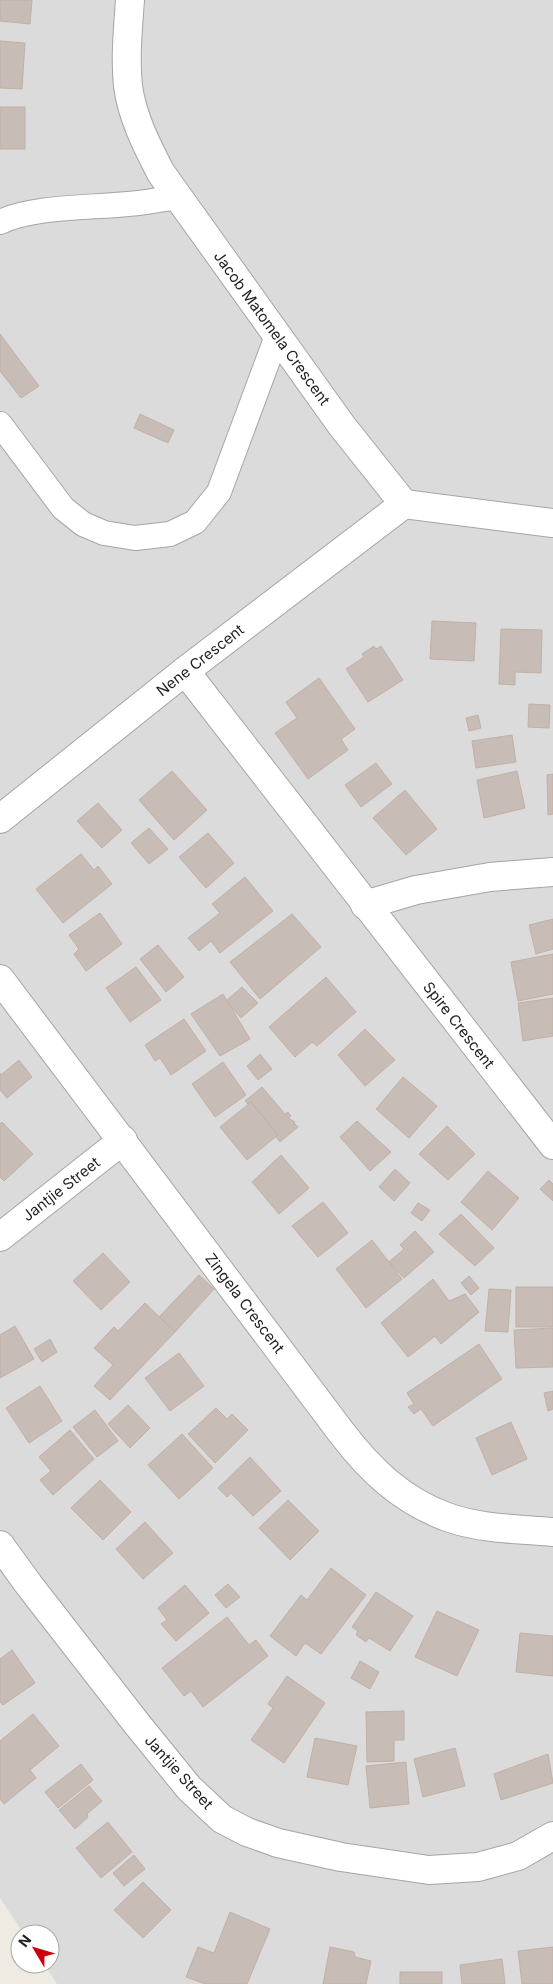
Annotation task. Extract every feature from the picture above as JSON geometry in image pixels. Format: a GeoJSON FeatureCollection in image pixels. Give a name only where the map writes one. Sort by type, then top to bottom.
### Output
{"type":"FeatureCollection","features":[{"type":"Feature","properties":{"kind":"street","name":"Jacob Matomela Crescent"},"geometry":{"type":"LineString","coordinates":[[130,0],[126,50],[128,87],[141,133],[161,173],[342,426],[404,504]]}},
{"type":"Feature","properties":{"kind":"street"},"geometry":{"type":"LineString","coordinates":[[404,504],[553,523]]}},
{"type":"Feature","properties":{"kind":"street","name":"Nene Crescent"},"geometry":{"type":"LineString","coordinates":[[0,819],[185,671],[404,504]]}},
{"type":"Feature","properties":{"kind":"street","name":"Spire Crescent"},"geometry":{"type":"LineString","coordinates":[[185,671],[553,1145]]}},
{"type":"Feature","properties":{"kind":"street"},"geometry":{"type":"LineString","coordinates":[[365,905],[416,890],[490,877],[553,872]]}},
{"type":"Feature","properties":{"kind":"street","name":"Zingela Crescent"},"geometry":{"type":"LineString","coordinates":[[0,979],[341,1432],[386,1482],[409,1498],[448,1517],[490,1527],[553,1532]]}},
{"type":"Feature","properties":{"kind":"street","name":"Jantjie Street"},"geometry":{"type":"LineString","coordinates":[[0,1237],[123,1140]]}},
{"type":"Feature","properties":{"kind":"street","name":"Jantjie Street"},"geometry":{"type":"LineString","coordinates":[[0,1545],[29,1586],[189,1788],[222,1819],[230,1824],[247,1832],[296,1847],[341,1857],[429,1870],[478,1868],[518,1856],[553,1836]]}},
{"type":"Feature","properties":{"kind":"lane"},"geometry":{"type":"LineString","coordinates":[[0,222],[11,217],[58,210],[132,204],[178,197]]}},
{"type":"Feature","properties":{"kind":"lane"},"geometry":{"type":"LineString","coordinates":[[0,424],[62,508],[83,524],[104,533],[134,538],[170,534],[195,522],[219,492],[277,336]]}},
{"type":"Feature","properties":{"kind":"shaded area"},"geometry":{"type":"Polygon","coordinates":[[[0,0],[553,0],[553,1984],[57,1984],[50,1974],[60,1974],[60,1924],[17,1924],[0,1898],[0,0]]]}},
{"type":"Feature","properties":{"kind":"building"},"geometry":{"type":"Polygon","coordinates":[[[0,0],[32,0],[30,24],[0,21],[0,0]]]}},
{"type":"Feature","properties":{"kind":"building"},"geometry":{"type":"Polygon","coordinates":[[[0,41],[25,43],[22,89],[0,88],[0,41]]]}},
{"type":"Feature","properties":{"kind":"building"},"geometry":{"type":"Polygon","coordinates":[[[0,107],[25,107],[25,149],[0,149],[0,107]]]}},
{"type":"Feature","properties":{"kind":"building"},"geometry":{"type":"Polygon","coordinates":[[[0,334],[39,386],[21,398],[0,371],[0,334]]]}},
{"type":"Feature","properties":{"kind":"building"},"geometry":{"type":"Polygon","coordinates":[[[140,414],[174,430],[168,443],[134,428],[140,414]]]}},
{"type":"Feature","properties":{"kind":"building"},"geometry":{"type":"Polygon","coordinates":[[[432,621],[476,623],[474,661],[430,659],[432,621]]]}},
{"type":"Feature","properties":{"kind":"building"},"geometry":{"type":"Polygon","coordinates":[[[501,629],[542,630],[541,673],[515,672],[515,685],[499,684],[501,629]]]}},
{"type":"Feature","properties":{"kind":"building"},"geometry":{"type":"Polygon","coordinates":[[[374,646],[376,649],[381,646],[403,680],[368,702],[346,669],[364,657],[362,654],[374,646]]]}},
{"type":"Feature","properties":{"kind":"building"},"geometry":{"type":"Polygon","coordinates":[[[319,678],[355,729],[341,739],[348,750],[308,779],[275,733],[297,718],[286,702],[319,678]]]}},
{"type":"Feature","properties":{"kind":"building"},"geometry":{"type":"Polygon","coordinates":[[[529,704],[550,705],[549,728],[528,727],[529,704]]]}},
{"type":"Feature","properties":{"kind":"building"},"geometry":{"type":"Polygon","coordinates":[[[478,715],[481,728],[469,731],[466,718],[478,715]]]}},
{"type":"Feature","properties":{"kind":"building"},"geometry":{"type":"Polygon","coordinates":[[[512,735],[516,762],[476,768],[472,741],[512,735]]]}},
{"type":"Feature","properties":{"kind":"building"},"geometry":{"type":"Polygon","coordinates":[[[376,763],[392,784],[361,807],[345,785],[376,763]]]}},
{"type":"Feature","properties":{"kind":"building"},"geometry":{"type":"Polygon","coordinates":[[[172,771],[207,810],[174,840],[139,800],[172,771]]]}},
{"type":"Feature","properties":{"kind":"building"},"geometry":{"type":"Polygon","coordinates":[[[517,771],[525,808],[484,818],[477,780],[517,771]]]}},
{"type":"Feature","properties":{"kind":"building"},"geometry":{"type":"Polygon","coordinates":[[[553,774],[553,814],[548,815],[547,775],[553,774]]]}},
{"type":"Feature","properties":{"kind":"building"},"geometry":{"type":"Polygon","coordinates":[[[405,790],[437,829],[406,855],[373,818],[405,790]]]}},
{"type":"Feature","properties":{"kind":"building"},"geometry":{"type":"Polygon","coordinates":[[[98,803],[122,830],[102,848],[77,821],[98,803]]]}},
{"type":"Feature","properties":{"kind":"building"},"geometry":{"type":"Polygon","coordinates":[[[149,828],[168,849],[149,864],[131,843],[149,828]]]}},
{"type":"Feature","properties":{"kind":"building"},"geometry":{"type":"Polygon","coordinates":[[[208,833],[234,863],[206,888],[179,857],[208,833]]]}},
{"type":"Feature","properties":{"kind":"building"},"geometry":{"type":"Polygon","coordinates":[[[81,854],[94,870],[98,866],[112,884],[63,923],[36,889],[81,854]]]}},
{"type":"Feature","properties":{"kind":"building"},"geometry":{"type":"Polygon","coordinates":[[[245,877],[273,911],[220,953],[211,941],[199,951],[188,938],[220,913],[212,904],[245,877]]]}},
{"type":"Feature","properties":{"kind":"building"},"geometry":{"type":"Polygon","coordinates":[[[100,913],[122,944],[86,971],[74,954],[79,949],[69,935],[100,913]]]}},
{"type":"Feature","properties":{"kind":"building"},"geometry":{"type":"Polygon","coordinates":[[[292,914],[321,947],[260,999],[230,962],[292,914]]]}},
{"type":"Feature","properties":{"kind":"building"},"geometry":{"type":"Polygon","coordinates":[[[553,919],[553,949],[536,954],[529,925],[553,919]]]}},
{"type":"Feature","properties":{"kind":"building"},"geometry":{"type":"Polygon","coordinates":[[[158,945],[184,977],[166,992],[140,959],[158,945]]]}},
{"type":"Feature","properties":{"kind":"building"},"geometry":{"type":"Polygon","coordinates":[[[553,954],[553,994],[518,1001],[511,962],[553,954]]]}},
{"type":"Feature","properties":{"kind":"building"},"geometry":{"type":"Polygon","coordinates":[[[136,967],[161,1000],[130,1022],[106,988],[136,967]]]}},
{"type":"Feature","properties":{"kind":"building"},"geometry":{"type":"Polygon","coordinates":[[[326,977],[356,1012],[317,1046],[312,1042],[295,1057],[269,1027],[326,977]]]}},
{"type":"Feature","properties":{"kind":"building"},"geometry":{"type":"Polygon","coordinates":[[[242,987],[258,1003],[241,1018],[226,1001],[242,987]]]}},
{"type":"Feature","properties":{"kind":"building"},"geometry":{"type":"Polygon","coordinates":[[[223,994],[250,1039],[220,1056],[191,1014],[223,994]]]}},
{"type":"Feature","properties":{"kind":"building"},"geometry":{"type":"Polygon","coordinates":[[[553,998],[553,1036],[523,1041],[518,1003],[553,998]]]}},
{"type":"Feature","properties":{"kind":"building"},"geometry":{"type":"Polygon","coordinates":[[[184,1019],[206,1051],[171,1075],[160,1058],[155,1061],[145,1045],[184,1019]]]}},
{"type":"Feature","properties":{"kind":"building"},"geometry":{"type":"Polygon","coordinates":[[[365,1029],[395,1060],[365,1086],[338,1055],[365,1029]]]}},
{"type":"Feature","properties":{"kind":"building"},"geometry":{"type":"Polygon","coordinates":[[[260,1054],[272,1069],[258,1080],[247,1066],[260,1054]]]}},
{"type":"Feature","properties":{"kind":"building"},"geometry":{"type":"Polygon","coordinates":[[[19,1060],[32,1077],[7,1098],[0,1090],[0,1073],[1,1075],[19,1060]]]}},
{"type":"Feature","properties":{"kind":"building"},"geometry":{"type":"Polygon","coordinates":[[[223,1062],[246,1095],[215,1117],[192,1084],[223,1062]]]}},
{"type":"Feature","properties":{"kind":"building"},"geometry":{"type":"Polygon","coordinates":[[[403,1077],[437,1106],[409,1138],[376,1109],[403,1077]]]}},
{"type":"Feature","properties":{"kind":"building"},"geometry":{"type":"Polygon","coordinates":[[[262,1087],[285,1114],[288,1112],[291,1116],[288,1118],[295,1122],[293,1125],[295,1124],[298,1127],[280,1142],[276,1137],[278,1135],[251,1102],[248,1104],[245,1101],[262,1087]]]}},
{"type":"Feature","properties":{"kind":"building"},"geometry":{"type":"Polygon","coordinates":[[[251,1102],[278,1135],[247,1160],[220,1127],[251,1102]]]}},
{"type":"Feature","properties":{"kind":"building"},"geometry":{"type":"Polygon","coordinates":[[[357,1121],[391,1152],[370,1171],[340,1137],[357,1121]]]}},
{"type":"Feature","properties":{"kind":"building"},"geometry":{"type":"Polygon","coordinates":[[[2,1122],[33,1154],[4,1181],[0,1177],[0,1124],[2,1122]]]}},
{"type":"Feature","properties":{"kind":"building"},"geometry":{"type":"Polygon","coordinates":[[[447,1126],[475,1154],[448,1180],[419,1154],[447,1126]]]}},
{"type":"Feature","properties":{"kind":"building"},"geometry":{"type":"Polygon","coordinates":[[[281,1155],[309,1188],[279,1214],[252,1182],[281,1155]]]}},
{"type":"Feature","properties":{"kind":"building"},"geometry":{"type":"Polygon","coordinates":[[[395,1169],[410,1183],[394,1201],[379,1187],[395,1169]]]}},
{"type":"Feature","properties":{"kind":"building"},"geometry":{"type":"Polygon","coordinates":[[[488,1171],[519,1198],[492,1230],[461,1202],[488,1171]]]}},
{"type":"Feature","properties":{"kind":"building"},"geometry":{"type":"Polygon","coordinates":[[[549,1180],[553,1184],[553,1201],[540,1189],[549,1180]]]}},
{"type":"Feature","properties":{"kind":"building"},"geometry":{"type":"Polygon","coordinates":[[[323,1202],[348,1233],[318,1257],[292,1226],[323,1202]]]}},
{"type":"Feature","properties":{"kind":"building"},"geometry":{"type":"Polygon","coordinates":[[[418,1203],[430,1210],[422,1221],[411,1213],[418,1203]]]}},
{"type":"Feature","properties":{"kind":"building"},"geometry":{"type":"Polygon","coordinates":[[[461,1214],[494,1248],[475,1266],[439,1234],[461,1214]]]}},
{"type":"Feature","properties":{"kind":"building"},"geometry":{"type":"Polygon","coordinates":[[[415,1231],[434,1252],[404,1278],[389,1262],[404,1249],[400,1245],[415,1231]]]}},
{"type":"Feature","properties":{"kind":"building"},"geometry":{"type":"Polygon","coordinates":[[[372,1240],[402,1279],[366,1308],[336,1269],[372,1240]]]}},
{"type":"Feature","properties":{"kind":"building"},"geometry":{"type":"Polygon","coordinates":[[[103,1253],[130,1282],[101,1310],[73,1281],[103,1253]]]}},
{"type":"Feature","properties":{"kind":"building"},"geometry":{"type":"Polygon","coordinates":[[[199,1275],[214,1289],[175,1332],[159,1317],[199,1275]]]}},
{"type":"Feature","properties":{"kind":"building"},"geometry":{"type":"Polygon","coordinates":[[[469,1276],[479,1288],[471,1295],[461,1283],[469,1276]]]}},
{"type":"Feature","properties":{"kind":"building"},"geometry":{"type":"Polygon","coordinates":[[[433,1279],[449,1301],[465,1294],[479,1312],[441,1344],[435,1336],[408,1357],[381,1323],[433,1279]]]}},
{"type":"Feature","properties":{"kind":"building"},"geometry":{"type":"Polygon","coordinates":[[[516,1287],[553,1287],[553,1327],[516,1327],[516,1287]]]}},
{"type":"Feature","properties":{"kind":"building"},"geometry":{"type":"Polygon","coordinates":[[[489,1289],[511,1290],[508,1332],[485,1331],[489,1289]]]}},
{"type":"Feature","properties":{"kind":"building"},"geometry":{"type":"Polygon","coordinates":[[[145,1303],[175,1332],[110,1400],[94,1386],[113,1365],[94,1348],[114,1327],[118,1331],[145,1303]]]}},
{"type":"Feature","properties":{"kind":"building"},"geometry":{"type":"Polygon","coordinates":[[[15,1326],[34,1359],[0,1378],[0,1335],[15,1326]]]}},
{"type":"Feature","properties":{"kind":"building"},"geometry":{"type":"Polygon","coordinates":[[[553,1328],[553,1367],[516,1368],[514,1330],[553,1328]]]}},
{"type":"Feature","properties":{"kind":"building"},"geometry":{"type":"Polygon","coordinates":[[[50,1339],[57,1352],[42,1362],[34,1349],[50,1339]]]}},
{"type":"Feature","properties":{"kind":"building"},"geometry":{"type":"Polygon","coordinates":[[[479,1344],[502,1379],[433,1426],[421,1409],[414,1414],[408,1407],[414,1404],[407,1393],[479,1344]]]}},
{"type":"Feature","properties":{"kind":"building"},"geometry":{"type":"Polygon","coordinates":[[[179,1353],[204,1386],[170,1411],[145,1378],[179,1353]]]}},
{"type":"Feature","properties":{"kind":"building"},"geometry":{"type":"Polygon","coordinates":[[[40,1386],[62,1421],[29,1443],[6,1408],[40,1386]]]}},
{"type":"Feature","properties":{"kind":"building"},"geometry":{"type":"Polygon","coordinates":[[[553,1391],[553,1409],[548,1411],[544,1393],[553,1391]]]}},
{"type":"Feature","properties":{"kind":"building"},"geometry":{"type":"Polygon","coordinates":[[[128,1405],[150,1428],[130,1448],[108,1424],[128,1405]]]}},
{"type":"Feature","properties":{"kind":"building"},"geometry":{"type":"Polygon","coordinates":[[[216,1408],[227,1419],[232,1414],[248,1430],[215,1463],[188,1434],[216,1408]]]}},
{"type":"Feature","properties":{"kind":"building"},"geometry":{"type":"Polygon","coordinates":[[[95,1410],[118,1441],[97,1457],[73,1427],[95,1410]]]}},
{"type":"Feature","properties":{"kind":"building"},"geometry":{"type":"Polygon","coordinates":[[[511,1422],[527,1459],[492,1475],[476,1438],[511,1422]]]}},
{"type":"Feature","properties":{"kind":"building"},"geometry":{"type":"Polygon","coordinates":[[[70,1430],[94,1459],[53,1495],[40,1480],[51,1471],[39,1457],[70,1430]]]}},
{"type":"Feature","properties":{"kind":"building"},"geometry":{"type":"Polygon","coordinates":[[[182,1434],[213,1468],[179,1499],[148,1465],[182,1434]]]}},
{"type":"Feature","properties":{"kind":"building"},"geometry":{"type":"Polygon","coordinates":[[[250,1457],[281,1491],[253,1516],[231,1493],[227,1497],[218,1488],[250,1457]]]}},
{"type":"Feature","properties":{"kind":"building"},"geometry":{"type":"Polygon","coordinates":[[[100,1480],[131,1512],[103,1540],[71,1508],[100,1480]]]}},
{"type":"Feature","properties":{"kind":"building"},"geometry":{"type":"Polygon","coordinates":[[[288,1500],[319,1531],[290,1560],[259,1528],[288,1500]]]}},
{"type":"Feature","properties":{"kind":"building"},"geometry":{"type":"Polygon","coordinates":[[[145,1522],[173,1553],[143,1579],[116,1549],[145,1522]]]}},
{"type":"Feature","properties":{"kind":"building"},"geometry":{"type":"Polygon","coordinates":[[[331,1568],[366,1595],[321,1654],[305,1643],[296,1656],[270,1636],[301,1595],[307,1600],[331,1568]]]}},
{"type":"Feature","properties":{"kind":"building"},"geometry":{"type":"Polygon","coordinates":[[[228,1584],[240,1597],[226,1608],[215,1595],[228,1584]]]}},
{"type":"Feature","properties":{"kind":"building"},"geometry":{"type":"Polygon","coordinates":[[[185,1585],[209,1613],[176,1641],[161,1624],[167,1620],[158,1608],[185,1585]]]}},
{"type":"Feature","properties":{"kind":"building"},"geometry":{"type":"Polygon","coordinates":[[[376,1592],[413,1616],[390,1651],[369,1638],[366,1642],[356,1635],[358,1631],[352,1627],[376,1592]]]}},
{"type":"Feature","properties":{"kind":"building"},"geometry":{"type":"Polygon","coordinates":[[[437,1611],[479,1630],[457,1676],[415,1657],[437,1611]]]}},
{"type":"Feature","properties":{"kind":"building"},"geometry":{"type":"Polygon","coordinates":[[[227,1617],[249,1645],[256,1640],[268,1656],[203,1707],[191,1691],[184,1696],[162,1668],[227,1617]]]}},
{"type":"Feature","properties":{"kind":"building"},"geometry":{"type":"Polygon","coordinates":[[[520,1633],[553,1636],[553,1676],[516,1672],[520,1633]]]}},
{"type":"Feature","properties":{"kind":"building"},"geometry":{"type":"Polygon","coordinates":[[[12,1650],[35,1683],[3,1705],[0,1702],[0,1659],[12,1650]]]}},
{"type":"Feature","properties":{"kind":"building"},"geometry":{"type":"Polygon","coordinates":[[[360,1661],[379,1672],[370,1689],[351,1678],[360,1661]]]}},
{"type":"Feature","properties":{"kind":"building"},"geometry":{"type":"Polygon","coordinates":[[[287,1676],[325,1703],[284,1763],[251,1740],[273,1708],[268,1704],[287,1676]]]}},
{"type":"Feature","properties":{"kind":"building"},"geometry":{"type":"Polygon","coordinates":[[[404,1711],[404,1740],[394,1740],[394,1761],[367,1762],[366,1712],[404,1711]]]}},
{"type":"Feature","properties":{"kind":"building"},"geometry":{"type":"Polygon","coordinates":[[[33,1714],[59,1746],[30,1770],[36,1778],[4,1804],[0,1799],[0,1741],[33,1714]]]}},
{"type":"Feature","properties":{"kind":"building"},"geometry":{"type":"Polygon","coordinates":[[[315,1738],[357,1746],[348,1785],[307,1777],[315,1738]]]}},
{"type":"Feature","properties":{"kind":"building"},"geometry":{"type":"Polygon","coordinates":[[[455,1748],[465,1786],[423,1797],[414,1759],[455,1748]]]}},
{"type":"Feature","properties":{"kind":"building"},"geometry":{"type":"Polygon","coordinates":[[[548,1754],[553,1783],[501,1800],[494,1774],[548,1754]]]}},
{"type":"Feature","properties":{"kind":"building"},"geometry":{"type":"Polygon","coordinates":[[[406,1762],[409,1804],[370,1808],[366,1766],[406,1762]]]}},
{"type":"Feature","properties":{"kind":"building"},"geometry":{"type":"Polygon","coordinates":[[[81,1764],[93,1780],[58,1808],[45,1792],[81,1764]]]}},
{"type":"Feature","properties":{"kind":"building"},"geometry":{"type":"Polygon","coordinates":[[[89,1786],[102,1801],[87,1814],[88,1817],[75,1829],[59,1810],[89,1786]]]}},
{"type":"Feature","properties":{"kind":"building"},"geometry":{"type":"Polygon","coordinates":[[[108,1822],[132,1852],[101,1878],[76,1848],[108,1822]]]}},
{"type":"Feature","properties":{"kind":"building"},"geometry":{"type":"Polygon","coordinates":[[[134,1855],[145,1869],[124,1886],[113,1873],[134,1855]]]}},
{"type":"Feature","properties":{"kind":"building"},"geometry":{"type":"Polygon","coordinates":[[[143,1882],[171,1910],[143,1938],[114,1910],[143,1882]]]}},
{"type":"Feature","properties":{"kind":"building"},"geometry":{"type":"Polygon","coordinates":[[[230,1912],[270,1929],[247,1984],[205,1984],[186,1977],[198,1947],[214,1953],[230,1912]]]}},
{"type":"Feature","properties":{"kind":"building"},"geometry":{"type":"Polygon","coordinates":[[[330,1947],[354,1952],[355,1957],[371,1961],[366,1984],[323,1984],[330,1947]]]}},
{"type":"Feature","properties":{"kind":"building"},"geometry":{"type":"Polygon","coordinates":[[[553,1947],[553,1984],[522,1984],[518,1951],[553,1947]]]}},
{"type":"Feature","properties":{"kind":"building"},"geometry":{"type":"Polygon","coordinates":[[[502,1959],[505,1984],[462,1984],[460,1965],[502,1959]]]}},
{"type":"Feature","properties":{"kind":"building"},"geometry":{"type":"Polygon","coordinates":[[[400,1972],[442,1972],[442,1984],[400,1984],[400,1972]]]}}]}
